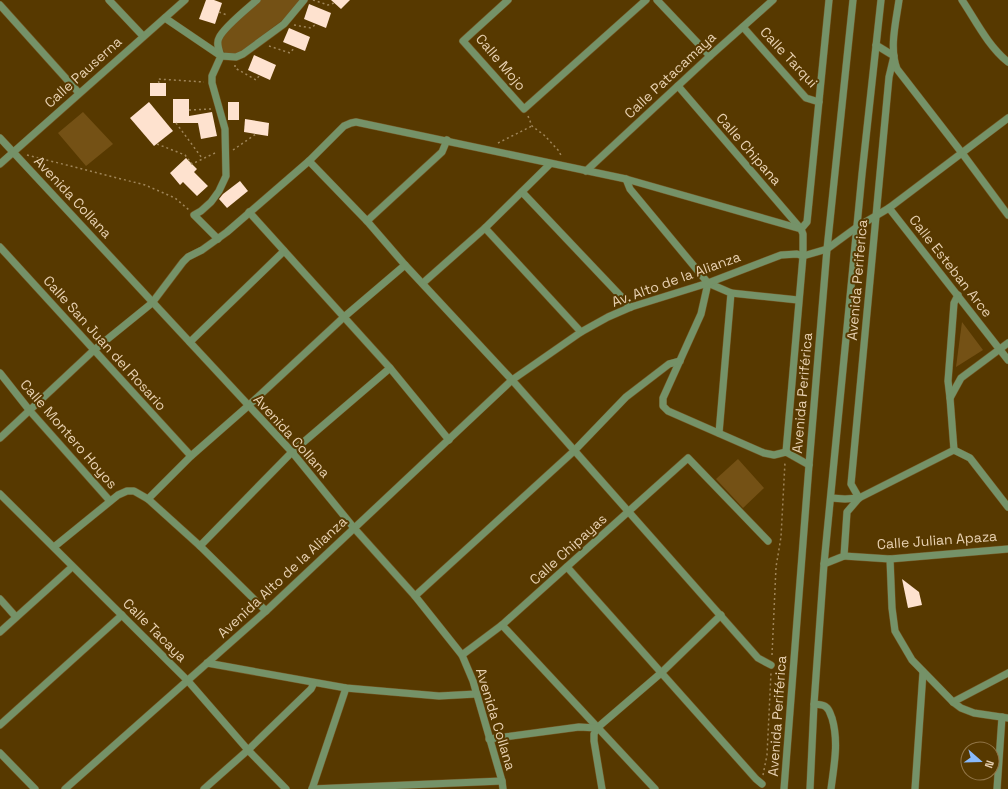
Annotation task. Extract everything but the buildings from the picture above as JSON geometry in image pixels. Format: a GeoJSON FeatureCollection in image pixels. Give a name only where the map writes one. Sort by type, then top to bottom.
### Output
{"type":"FeatureCollection","features":[{"type":"Feature","properties":{"kind":"street"},"geometry":{"type":"LineString","coordinates":[[109,0],[143,36]]}},
{"type":"Feature","properties":{"kind":"street","name":"Calle Pauserna"},"geometry":{"type":"LineString","coordinates":[[0,164],[15,154],[79,93],[185,0]]}},
{"type":"Feature","properties":{"kind":"street"},"geometry":{"type":"LineString","coordinates":[[218,239],[194,215],[211,202],[219,191],[226,176],[225,129],[212,83],[212,76],[222,56],[218,45],[218,38],[257,0]]}},
{"type":"Feature","properties":{"kind":"street"},"geometry":{"type":"LineString","coordinates":[[165,18],[222,56],[236,57],[259,43],[285,23],[304,0]]}},
{"type":"Feature","properties":{"kind":"street","name":"Calle Mojo"},"geometry":{"type":"LineString","coordinates":[[508,0],[463,41],[524,109]]}},
{"type":"Feature","properties":{"kind":"street"},"geometry":{"type":"LineString","coordinates":[[524,109],[646,0]]}},
{"type":"Feature","properties":{"kind":"street"},"geometry":{"type":"LineString","coordinates":[[657,0],[710,56]]}},
{"type":"Feature","properties":{"kind":"street","name":"Calle Patacamaya"},"geometry":{"type":"LineString","coordinates":[[586,171],[773,0]]}},
{"type":"Feature","properties":{"kind":"street"},"geometry":{"type":"LineString","coordinates":[[801,229],[807,222],[829,0]]}},
{"type":"Feature","properties":{"kind":"street","name":"Avenida Periférica"},"geometry":{"type":"LineString","coordinates":[[784,789],[827,249],[853,0]]}},
{"type":"Feature","properties":{"kind":"street"},"geometry":{"type":"LineString","coordinates":[[810,789],[814,704],[824,564],[881,0]]}},
{"type":"Feature","properties":{"kind":"street"},"geometry":{"type":"LineString","coordinates":[[899,0],[894,40],[894,56],[897,69],[1008,215]]}},
{"type":"Feature","properties":{"kind":"street"},"geometry":{"type":"LineString","coordinates":[[962,0],[990,43],[1008,62]]}},
{"type":"Feature","properties":{"kind":"street"},"geometry":{"type":"LineString","coordinates":[[0,5],[79,93]]}},
{"type":"Feature","properties":{"kind":"street","name":"Calle Tarqui"},"geometry":{"type":"LineString","coordinates":[[743,27],[806,98],[819,102]]}},
{"type":"Feature","properties":{"kind":"street"},"geometry":{"type":"LineString","coordinates":[[876,45],[894,56]]}},
{"type":"Feature","properties":{"kind":"street","name":"Avenida Periferica"},"geometry":{"type":"LineString","coordinates":[[859,498],[850,484],[889,77],[894,56]]}},
{"type":"Feature","properties":{"kind":"street","name":"Calle Chipana"},"geometry":{"type":"LineString","coordinates":[[678,86],[801,229]]}},
{"type":"Feature","properties":{"kind":"street","name":"Av. Alto de la Alianza"},"geometry":{"type":"LineString","coordinates":[[512,380],[581,332],[608,317],[631,307],[708,283],[781,255],[797,254],[803,256],[827,249],[857,227],[889,208],[1008,118]]}},
{"type":"Feature","properties":{"kind":"street"},"geometry":{"type":"LineString","coordinates":[[0,438],[94,350],[152,303],[188,257],[202,250],[218,239],[309,160],[344,126],[353,122],[447,140],[550,164],[626,179],[801,229]]}},
{"type":"Feature","properties":{"kind":"street","name":"Avenida Collana"},"geometry":{"type":"LineString","coordinates":[[0,138],[292,452],[354,528],[415,596],[462,655],[473,680],[502,785]]}},
{"type":"Feature","properties":{"kind":"street"},"geometry":{"type":"LineString","coordinates":[[367,220],[442,152],[447,140]]}},
{"type":"Feature","properties":{"kind":"street"},"geometry":{"type":"LineString","coordinates":[[309,160],[367,220],[405,265],[512,380],[758,658],[771,664]]}},
{"type":"Feature","properties":{"kind":"street"},"geometry":{"type":"LineString","coordinates":[[423,283],[485,228],[550,164]]}},
{"type":"Feature","properties":{"kind":"street"},"geometry":{"type":"LineString","coordinates":[[626,179],[630,189],[708,283],[731,293],[798,300]]}},
{"type":"Feature","properties":{"kind":"street"},"geometry":{"type":"LineString","coordinates":[[522,192],[631,307]]}},
{"type":"Feature","properties":{"kind":"street","name":"Calle Esteban Arce"},"geometry":{"type":"LineString","coordinates":[[889,208],[1008,360]]}},
{"type":"Feature","properties":{"kind":"street"},"geometry":{"type":"LineString","coordinates":[[249,212],[390,368],[449,440]]}},
{"type":"Feature","properties":{"kind":"street"},"geometry":{"type":"LineString","coordinates":[[485,228],[581,332]]}},
{"type":"Feature","properties":{"kind":"street"},"geometry":{"type":"LineString","coordinates":[[786,452],[803,256],[803,234],[801,229]]}},
{"type":"Feature","properties":{"kind":"street","name":"Calle San Juan del Rosario"},"geometry":{"type":"LineString","coordinates":[[0,246],[191,456]]}},
{"type":"Feature","properties":{"kind":"street"},"geometry":{"type":"LineString","coordinates":[[190,342],[284,251]]}},
{"type":"Feature","properties":{"kind":"street"},"geometry":{"type":"LineString","coordinates":[[148,499],[191,456],[248,406],[344,317],[405,265]]}},
{"type":"Feature","properties":{"kind":"street"},"geometry":{"type":"LineString","coordinates":[[708,283],[701,314],[663,398],[663,406],[668,411],[764,453],[774,455],[786,452],[809,465]]}},
{"type":"Feature","properties":{"kind":"street"},"geometry":{"type":"LineString","coordinates":[[719,433],[731,293]]}},
{"type":"Feature","properties":{"kind":"street"},"geometry":{"type":"LineString","coordinates":[[954,450],[948,381],[954,303],[958,295]]}},
{"type":"Feature","properties":{"kind":"street"},"geometry":{"type":"LineString","coordinates":[[950,398],[961,378],[1008,343]]}},
{"type":"Feature","properties":{"kind":"street"},"geometry":{"type":"LineString","coordinates":[[415,596],[574,451],[626,397],[669,364],[680,360]]}},
{"type":"Feature","properties":{"kind":"street"},"geometry":{"type":"LineString","coordinates":[[200,546],[292,452],[390,368]]}},
{"type":"Feature","properties":{"kind":"street","name":"Calle Montero Hoyos"},"geometry":{"type":"LineString","coordinates":[[0,373],[30,411],[110,502],[118,495],[127,491],[140,494],[148,499],[200,546],[266,611]]}},
{"type":"Feature","properties":{"kind":"street","name":"Avenida Alto de la Alianza"},"geometry":{"type":"LineString","coordinates":[[65,789],[266,611],[512,380]]}},
{"type":"Feature","properties":{"kind":"street"},"geometry":{"type":"LineString","coordinates":[[824,564],[844,556],[847,512],[859,498],[954,450]]}},
{"type":"Feature","properties":{"kind":"street"},"geometry":{"type":"LineString","coordinates":[[954,450],[970,458],[1008,507]]}},
{"type":"Feature","properties":{"kind":"street","name":"Calle Chipayas"},"geometry":{"type":"LineString","coordinates":[[462,655],[502,625],[688,458],[768,541]]}},
{"type":"Feature","properties":{"kind":"street","name":"Calle Tacaya"},"geometry":{"type":"LineString","coordinates":[[0,494],[188,681],[248,750],[286,789]]}},
{"type":"Feature","properties":{"kind":"street"},"geometry":{"type":"LineString","coordinates":[[831,498],[859,498]]}},
{"type":"Feature","properties":{"kind":"street"},"geometry":{"type":"LineString","coordinates":[[54,547],[110,502]]}},
{"type":"Feature","properties":{"kind":"street","name":"Calle Julian Apaza"},"geometry":{"type":"LineString","coordinates":[[844,556],[890,559],[1008,549]]}},
{"type":"Feature","properties":{"kind":"street"},"geometry":{"type":"LineString","coordinates":[[890,559],[892,608],[895,632],[912,660],[953,702],[961,708],[974,713],[1005,717],[997,789]]}},
{"type":"Feature","properties":{"kind":"street"},"geometry":{"type":"LineString","coordinates":[[0,632],[72,567]]}},
{"type":"Feature","properties":{"kind":"street"},"geometry":{"type":"LineString","coordinates":[[567,567],[756,780],[762,784]]}},
{"type":"Feature","properties":{"kind":"street"},"geometry":{"type":"LineString","coordinates":[[0,599],[16,617]]}},
{"type":"Feature","properties":{"kind":"street"},"geometry":{"type":"LineString","coordinates":[[0,725],[122,615]]}},
{"type":"Feature","properties":{"kind":"street"},"geometry":{"type":"LineString","coordinates":[[602,789],[594,742],[594,734],[597,728],[661,673],[721,615]]}},
{"type":"Feature","properties":{"kind":"street"},"geometry":{"type":"LineString","coordinates":[[502,625],[655,789]]}},
{"type":"Feature","properties":{"kind":"street"},"geometry":{"type":"LineString","coordinates":[[207,664],[346,688],[438,696],[476,694]]}},
{"type":"Feature","properties":{"kind":"street"},"geometry":{"type":"LineString","coordinates":[[915,789],[923,672]]}},
{"type":"Feature","properties":{"kind":"street"},"geometry":{"type":"LineString","coordinates":[[953,702],[1008,674]]}},
{"type":"Feature","properties":{"kind":"street"},"geometry":{"type":"LineString","coordinates":[[204,789],[248,750],[311,689],[314,683]]}},
{"type":"Feature","properties":{"kind":"street"},"geometry":{"type":"LineString","coordinates":[[346,688],[312,789],[502,785]]}},
{"type":"Feature","properties":{"kind":"street"},"geometry":{"type":"LineString","coordinates":[[814,704],[826,707],[829,710],[833,723],[836,738],[836,753],[832,789]]}},
{"type":"Feature","properties":{"kind":"street"},"geometry":{"type":"LineString","coordinates":[[489,739],[579,728],[597,728]]}},
{"type":"Feature","properties":{"kind":"street"},"geometry":{"type":"LineString","coordinates":[[0,752],[35,789]]}},
{"type":"Feature","properties":{"kind":"path"},"geometry":{"type":"LineString","coordinates":[[313,0],[328,5],[334,3]]}},
{"type":"Feature","properties":{"kind":"path"},"geometry":{"type":"LineString","coordinates":[[285,23],[311,28],[316,24]]}},
{"type":"Feature","properties":{"kind":"path"},"geometry":{"type":"LineString","coordinates":[[259,43],[290,53],[295,48]]}},
{"type":"Feature","properties":{"kind":"path"},"geometry":{"type":"LineString","coordinates":[[236,57],[235,68],[256,80],[259,76]]}},
{"type":"Feature","properties":{"kind":"path"},"geometry":{"type":"LineString","coordinates":[[159,83],[158,79],[212,83]]}},
{"type":"Feature","properties":{"kind":"path"},"geometry":{"type":"LineString","coordinates":[[189,110],[205,110],[219,107]]}},
{"type":"Feature","properties":{"kind":"path"},"geometry":{"type":"LineString","coordinates":[[524,109],[532,126],[544,135],[558,150],[568,167]]}},
{"type":"Feature","properties":{"kind":"path"},"geometry":{"type":"LineString","coordinates":[[176,123],[202,159]]}},
{"type":"Feature","properties":{"kind":"path"},"geometry":{"type":"LineString","coordinates":[[486,150],[513,134],[532,126]]}},
{"type":"Feature","properties":{"kind":"path"},"geometry":{"type":"LineString","coordinates":[[157,144],[185,155],[192,164],[202,159],[226,152],[256,134]]}},
{"type":"Feature","properties":{"kind":"path"},"geometry":{"type":"LineString","coordinates":[[15,154],[24,154],[145,184],[175,198],[194,215]]}},
{"type":"Feature","properties":{"kind":"path"},"geometry":{"type":"LineString","coordinates":[[762,784],[767,755],[776,567],[780,537],[786,452]]}},
{"type":"Feature","properties":{"kind":"shaded area"},"geometry":{"type":"Polygon","coordinates":[[[258,0],[301,0],[288,16],[238,54],[226,54],[222,49],[220,38],[258,0]]]}},
{"type":"Feature","properties":{"kind":"shaded area"},"geometry":{"type":"Polygon","coordinates":[[[83,112],[113,144],[86,166],[58,133],[83,112]]]}},
{"type":"Feature","properties":{"kind":"shaded area"},"geometry":{"type":"Polygon","coordinates":[[[962,322],[983,350],[956,367],[962,322]]]}},
{"type":"Feature","properties":{"kind":"shaded area"},"geometry":{"type":"Polygon","coordinates":[[[738,459],[764,488],[743,508],[716,479],[738,459]]]}}]}
